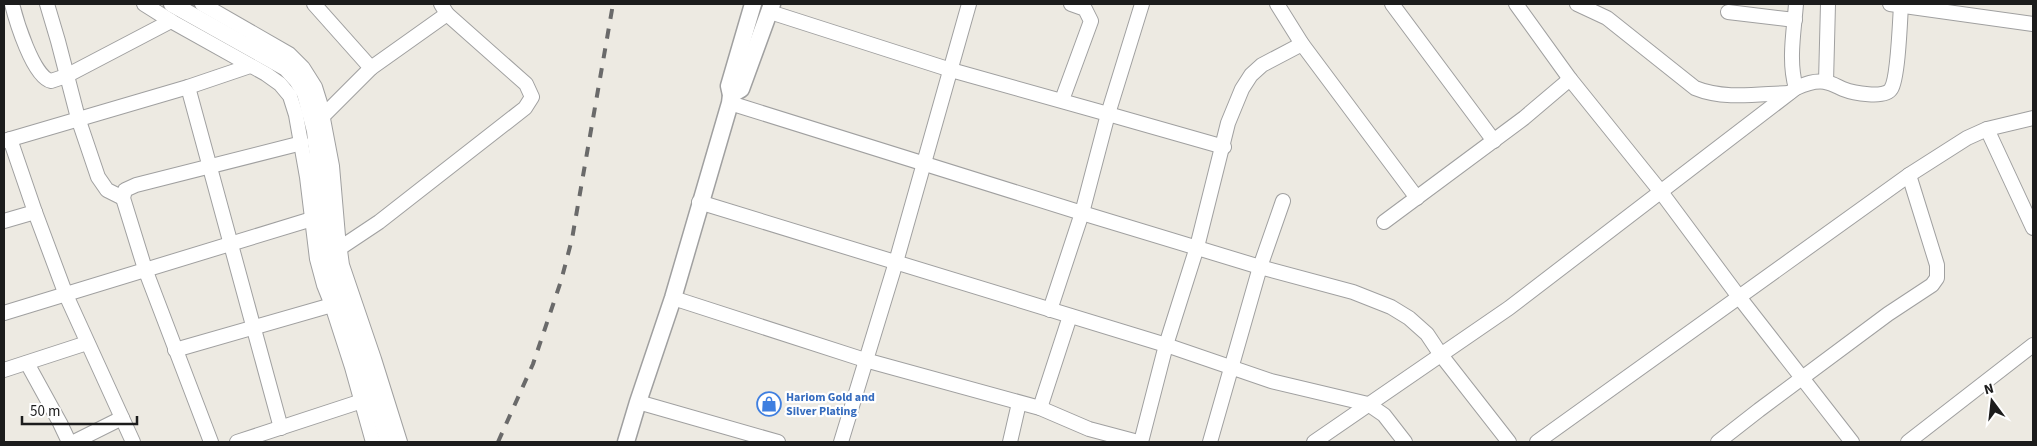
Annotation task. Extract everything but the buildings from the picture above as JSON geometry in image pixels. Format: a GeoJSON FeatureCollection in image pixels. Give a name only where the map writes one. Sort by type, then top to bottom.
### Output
{"type":"FeatureCollection","features":[{"type":"Feature","properties":{"kind":"street"},"geometry":{"type":"LineString","coordinates":[[12,4],[26,48],[44,77],[51,81],[66,76],[171,21]]}},
{"type":"Feature","properties":{"kind":"street"},"geometry":{"type":"LineString","coordinates":[[47,4],[78,118],[98,177],[107,190],[123,198]]}},
{"type":"Feature","properties":{"kind":"street"},"geometry":{"type":"LineString","coordinates":[[144,4],[266,74],[280,84],[290,96],[302,143],[317,259],[373,442]]}},
{"type":"Feature","properties":{"kind":"street"},"geometry":{"type":"LineString","coordinates":[[172,4],[286,68],[305,93],[315,131],[330,264],[364,358],[388,442]]}},
{"type":"Feature","properties":{"kind":"street"},"geometry":{"type":"LineString","coordinates":[[202,4],[289,54],[303,68],[315,87],[323,116],[332,166],[342,264],[400,442]]}},
{"type":"Feature","properties":{"kind":"street"},"geometry":{"type":"LineString","coordinates":[[314,4],[371,68]]}},
{"type":"Feature","properties":{"kind":"street"},"geometry":{"type":"LineString","coordinates":[[626,442],[673,298],[699,202],[731,99],[729,86],[753,4]]}},
{"type":"Feature","properties":{"kind":"street"},"geometry":{"type":"LineString","coordinates":[[841,442],[896,262],[969,4]]}},
{"type":"Feature","properties":{"kind":"street"},"geometry":{"type":"LineString","coordinates":[[1062,100],[1091,21],[1085,10],[1071,4]]}},
{"type":"Feature","properties":{"kind":"street"},"geometry":{"type":"LineString","coordinates":[[1277,4],[1302,44],[1417,198]]}},
{"type":"Feature","properties":{"kind":"street"},"geometry":{"type":"LineString","coordinates":[[1392,4],[1494,141]]}},
{"type":"Feature","properties":{"kind":"street"},"geometry":{"type":"LineString","coordinates":[[1516,4],[1570,79],[1661,192],[1739,297],[1852,442]]}},
{"type":"Feature","properties":{"kind":"street"},"geometry":{"type":"LineString","coordinates":[[1577,4],[1607,18],[1695,88],[1718,95],[1792,91]]}},
{"type":"Feature","properties":{"kind":"street"},"geometry":{"type":"LineString","coordinates":[[1792,91],[1796,4]]}},
{"type":"Feature","properties":{"kind":"street"},"geometry":{"type":"LineString","coordinates":[[1826,82],[1828,4]]}},
{"type":"Feature","properties":{"kind":"street"},"geometry":{"type":"LineString","coordinates":[[1314,442],[1509,308],[1792,91],[1807,83],[1826,82],[1846,90],[1881,95],[1888,93],[1892,88],[1897,64],[1896,4],[2033,24]]}},
{"type":"Feature","properties":{"kind":"street"},"geometry":{"type":"LineString","coordinates":[[1050,310],[1082,213],[1139,6]]}},
{"type":"Feature","properties":{"kind":"street"},"geometry":{"type":"LineString","coordinates":[[731,99],[741,89],[771,8],[951,70],[1224,147]]}},
{"type":"Feature","properties":{"kind":"street"},"geometry":{"type":"LineString","coordinates":[[323,116],[371,68],[444,9],[526,84],[532,97],[525,108],[379,222],[340,248]]}},
{"type":"Feature","properties":{"kind":"street"},"geometry":{"type":"LineString","coordinates":[[1728,12],[1794,20]]}},
{"type":"Feature","properties":{"kind":"street"},"geometry":{"type":"LineString","coordinates":[[673,298],[865,360],[1040,408],[1089,429],[1139,442],[1166,345],[1197,247],[1224,147],[1228,123],[1242,88],[1251,75],[1262,65],[1302,44]]}},
{"type":"Feature","properties":{"kind":"street"},"geometry":{"type":"LineString","coordinates":[[133,442],[66,295],[7,140],[188,87],[250,66]]}},
{"type":"Feature","properties":{"kind":"street"},"geometry":{"type":"LineString","coordinates":[[1384,222],[1494,141],[1570,79]]}},
{"type":"Feature","properties":{"kind":"street"},"geometry":{"type":"LineString","coordinates":[[188,87],[232,244],[280,428]]}},
{"type":"Feature","properties":{"kind":"street"},"geometry":{"type":"LineString","coordinates":[[731,99],[924,164],[1260,267],[1353,292],[1391,307],[1409,318],[1427,334],[1441,355],[1509,442]]}},
{"type":"Feature","properties":{"kind":"street"},"geometry":{"type":"LineString","coordinates":[[1537,442],[1909,175],[1967,138],[1987,129],[2033,118]]}},
{"type":"Feature","properties":{"kind":"street"},"geometry":{"type":"LineString","coordinates":[[1987,129],[2033,228]]}},
{"type":"Feature","properties":{"kind":"street"},"geometry":{"type":"LineString","coordinates":[[211,442],[145,269],[123,198],[125,190],[136,185],[302,143]]}},
{"type":"Feature","properties":{"kind":"street"},"geometry":{"type":"LineString","coordinates":[[1718,442],[1888,314],[1932,285],[1937,278],[1937,265],[1909,175]]}},
{"type":"Feature","properties":{"kind":"street"},"geometry":{"type":"LineString","coordinates":[[699,202],[1166,345],[1271,381],[1368,404],[1384,415],[1406,442]]}},
{"type":"Feature","properties":{"kind":"street"},"geometry":{"type":"LineString","coordinates":[[1210,442],[1260,267],[1283,202]]}},
{"type":"Feature","properties":{"kind":"street"},"geometry":{"type":"LineString","coordinates":[[4,221],[35,212]]}},
{"type":"Feature","properties":{"kind":"street"},"geometry":{"type":"LineString","coordinates":[[4,313],[312,219]]}},
{"type":"Feature","properties":{"kind":"street"},"geometry":{"type":"LineString","coordinates":[[175,350],[332,305]]}},
{"type":"Feature","properties":{"kind":"street"},"geometry":{"type":"LineString","coordinates":[[1040,408],[1070,316]]}},
{"type":"Feature","properties":{"kind":"street"},"geometry":{"type":"LineString","coordinates":[[4,370],[87,343]]}},
{"type":"Feature","properties":{"kind":"street"},"geometry":{"type":"LineString","coordinates":[[1908,442],[2033,345]]}},
{"type":"Feature","properties":{"kind":"street"},"geometry":{"type":"LineString","coordinates":[[26,363],[69,442]]}},
{"type":"Feature","properties":{"kind":"street"},"geometry":{"type":"LineString","coordinates":[[237,442],[362,401]]}},
{"type":"Feature","properties":{"kind":"street"},"geometry":{"type":"LineString","coordinates":[[638,402],[778,442]]}},
{"type":"Feature","properties":{"kind":"street"},"geometry":{"type":"LineString","coordinates":[[1010,442],[1019,403]]}},
{"type":"Feature","properties":{"kind":"street"},"geometry":{"type":"LineString","coordinates":[[74,442],[122,418]]}},
{"type":"Feature","properties":{"kind":"railway"},"geometry":{"type":"LineString","coordinates":[[498,442],[533,364],[561,281],[572,239],[613,4]]}},
{"type":"Feature","properties":{"kind":"place","name":"Hariom Gold and Silver Plating"},"geometry":{"type":"Point","coordinates":[769,404]}}]}
